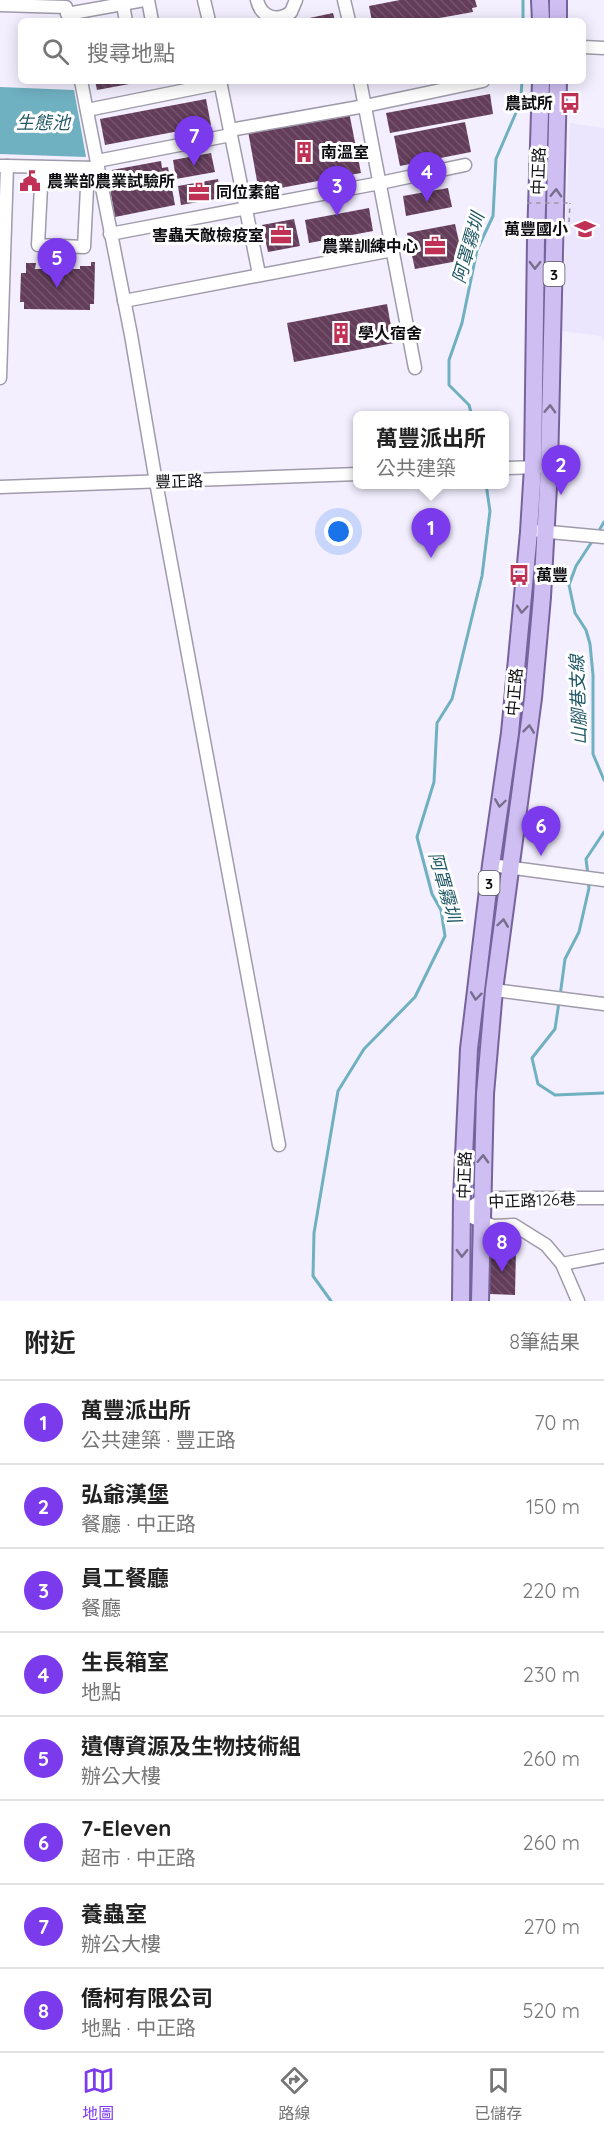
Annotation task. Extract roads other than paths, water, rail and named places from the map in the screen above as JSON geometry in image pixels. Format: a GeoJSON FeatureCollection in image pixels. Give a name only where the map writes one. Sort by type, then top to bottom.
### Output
{"type":"FeatureCollection","features":[{"type":"Feature","properties":{"kind":"main road"},"geometry":{"type":"LineString","coordinates":[[540,0],[541,18]]}},
{"type":"Feature","properties":{"kind":"main road"},"geometry":{"type":"LineString","coordinates":[[558,0],[558,18]]}},
{"type":"Feature","properties":{"kind":"main road","name":"中正路"},"geometry":{"type":"LineString","coordinates":[[541,84],[536,239],[541,467]]}},
{"type":"Feature","properties":{"kind":"main road","name":"中正路"},"geometry":{"type":"LineString","coordinates":[[461,1301],[469,1049],[491,865],[537,531],[558,84]]}},
{"type":"Feature","properties":{"kind":"main road","name":"中正路"},"geometry":{"type":"LineString","coordinates":[[480,1301],[485,1094],[494,990],[533,698],[542,597],[537,531]]}},
{"type":"Feature","properties":{"kind":"street"},"geometry":{"type":"LineString","coordinates":[[0,5],[68,7],[146,0],[151,18]]}},
{"type":"Feature","properties":{"kind":"street"},"geometry":{"type":"LineString","coordinates":[[204,0],[207,18]]}},
{"type":"Feature","properties":{"kind":"street"},"geometry":{"type":"LineString","coordinates":[[257,0],[261,11],[277,18],[291,12],[296,0]]}},
{"type":"Feature","properties":{"kind":"street"},"geometry":{"type":"LineString","coordinates":[[344,0],[348,18]]}},
{"type":"Feature","properties":{"kind":"street"},"geometry":{"type":"LineString","coordinates":[[122,2],[125,18]]}},
{"type":"Feature","properties":{"kind":"street"},"geometry":{"type":"LineString","coordinates":[[586,47],[604,48]]}},
{"type":"Feature","properties":{"kind":"street"},"geometry":{"type":"LineString","coordinates":[[82,84],[94,166],[124,301],[279,1145]]}},
{"type":"Feature","properties":{"kind":"street"},"geometry":{"type":"LineString","coordinates":[[87,110],[210,84]]}},
{"type":"Feature","properties":{"kind":"street"},"geometry":{"type":"LineString","coordinates":[[220,84],[259,274]]}},
{"type":"Feature","properties":{"kind":"street"},"geometry":{"type":"LineString","coordinates":[[361,84],[416,368]]}},
{"type":"Feature","properties":{"kind":"street"},"geometry":{"type":"LineString","coordinates":[[0,378],[3,166],[94,166],[231,132],[469,84]]}},
{"type":"Feature","properties":{"kind":"street"},"geometry":{"type":"LineString","coordinates":[[110,234],[465,165]]}},
{"type":"Feature","properties":{"kind":"street"},"geometry":{"type":"LineString","coordinates":[[42,167],[38,245],[84,247],[94,166]]}},
{"type":"Feature","properties":{"kind":"street"},"geometry":{"type":"LineString","coordinates":[[124,301],[393,250]]}},
{"type":"Feature","properties":{"kind":"street"},"geometry":{"type":"LineString","coordinates":[[509,468],[541,467]]}},
{"type":"Feature","properties":{"kind":"street","name":"豐正路"},"geometry":{"type":"LineString","coordinates":[[0,487],[353,474]]}},
{"type":"Feature","properties":{"kind":"street"},"geometry":{"type":"LineString","coordinates":[[537,531],[604,537]]}},
{"type":"Feature","properties":{"kind":"street"},"geometry":{"type":"LineString","coordinates":[[491,865],[604,880]]}},
{"type":"Feature","properties":{"kind":"street"},"geometry":{"type":"LineString","coordinates":[[494,990],[604,1004]]}},
{"type":"Feature","properties":{"kind":"street","name":"中正路126巷"},"geometry":{"type":"LineString","coordinates":[[462,1213],[482,1200],[496,1198],[604,1198]]}},
{"type":"Feature","properties":{"kind":"street"},"geometry":{"type":"LineString","coordinates":[[462,1213],[493,1226],[514,1225],[546,1245],[562,1264],[578,1301]]}},
{"type":"Feature","properties":{"kind":"street"},"geometry":{"type":"LineString","coordinates":[[562,1264],[604,1256]]}},
{"type":"Feature","properties":{"kind":"water","name":"生態池"},"geometry":{"type":"Polygon","coordinates":[[[0,87],[74,90],[86,157],[0,154],[0,87]]]}},
{"type":"Feature","properties":{"kind":"waterway","name":"阿罩霧圳"},"geometry":{"type":"LineString","coordinates":[[523,0],[523,18]]}},
{"type":"Feature","properties":{"kind":"waterway","name":"阿罩霧圳"},"geometry":{"type":"LineString","coordinates":[[471,411],[469,405],[449,385],[449,360],[462,323],[477,250],[493,216],[496,159],[518,108],[522,84]]}},
{"type":"Feature","properties":{"kind":"waterway","name":"阿罩霧圳"},"geometry":{"type":"LineString","coordinates":[[331,1301],[313,1276],[314,1233],[338,1091],[364,1049],[415,997],[445,936],[441,910],[432,894],[417,837],[434,782],[437,723],[452,699],[482,576],[490,511],[487,489]]}},
{"type":"Feature","properties":{"kind":"waterway","name":"山腳巷支線"},"geometry":{"type":"LineString","coordinates":[[597,534],[604,522]]}},
{"type":"Feature","properties":{"kind":"waterway","name":"山腳巷支線"},"geometry":{"type":"LineString","coordinates":[[593,540],[576,566],[569,585],[575,613],[586,630],[590,644],[593,675],[593,754],[604,780]]}},
{"type":"Feature","properties":{"kind":"waterway","name":"山腳巷支線"},"geometry":{"type":"LineString","coordinates":[[588,875],[586,859],[604,832]]}},
{"type":"Feature","properties":{"kind":"waterway","name":"山腳巷支線"},"geometry":{"type":"LineString","coordinates":[[560,996],[565,959],[579,932],[589,888],[588,881]]}},
{"type":"Feature","properties":{"kind":"waterway","name":"山腳巷支線"},"geometry":{"type":"LineString","coordinates":[[559,1002],[555,1029],[532,1058],[538,1084],[555,1095],[604,1093]]}},
{"type":"Feature","properties":{"kind":"place","name":"農試所"},"geometry":{"type":"Point","coordinates":[570,103]}},
{"type":"Feature","properties":{"kind":"place","name":"南溫室"},"geometry":{"type":"Point","coordinates":[304,152]}},
{"type":"Feature","properties":{"kind":"place","name":"養蟲室"},"geometry":{"type":"Point","coordinates":[194,166]}},
{"type":"Feature","properties":{"kind":"place","name":"農業部農業試驗所"},"geometry":{"type":"Point","coordinates":[30,181]}},
{"type":"Feature","properties":{"kind":"place","name":"同位素館"},"geometry":{"type":"Point","coordinates":[199,192]}},
{"type":"Feature","properties":{"kind":"place","name":"生長箱室"},"geometry":{"type":"Point","coordinates":[427,202]}},
{"type":"Feature","properties":{"kind":"place","name":"員工餐廳"},"geometry":{"type":"Point","coordinates":[337,216]}},
{"type":"Feature","properties":{"kind":"place","name":"萬豐國小"},"geometry":{"type":"Point","coordinates":[585,229]}},
{"type":"Feature","properties":{"kind":"place","name":"害蟲天敵檢疫室"},"geometry":{"type":"Point","coordinates":[281,235]}},
{"type":"Feature","properties":{"kind":"place","name":"農業訓練中心"},"geometry":{"type":"Point","coordinates":[435,246]}},
{"type":"Feature","properties":{"kind":"place","name":"遺傳資源及生物技術組"},"geometry":{"type":"Point","coordinates":[57,288]}},
{"type":"Feature","properties":{"kind":"place","name":"學人宿舍"},"geometry":{"type":"Point","coordinates":[341,333]}},
{"type":"Feature","properties":{"kind":"place","name":"弘爺漢堡"},"geometry":{"type":"Point","coordinates":[561,495]}},
{"type":"Feature","properties":{"kind":"place","name":"萬豐派出所"},"geometry":{"type":"Point","coordinates":[431,558]}},
{"type":"Feature","properties":{"kind":"place","name":"萬豐"},"geometry":{"type":"Point","coordinates":[519,575]}},
{"type":"Feature","properties":{"kind":"place","name":"7-Eleven"},"geometry":{"type":"Point","coordinates":[541,856]}},
{"type":"Feature","properties":{"kind":"place","name":"僑柯有限公司"},"geometry":{"type":"Point","coordinates":[502,1272]}}]}
